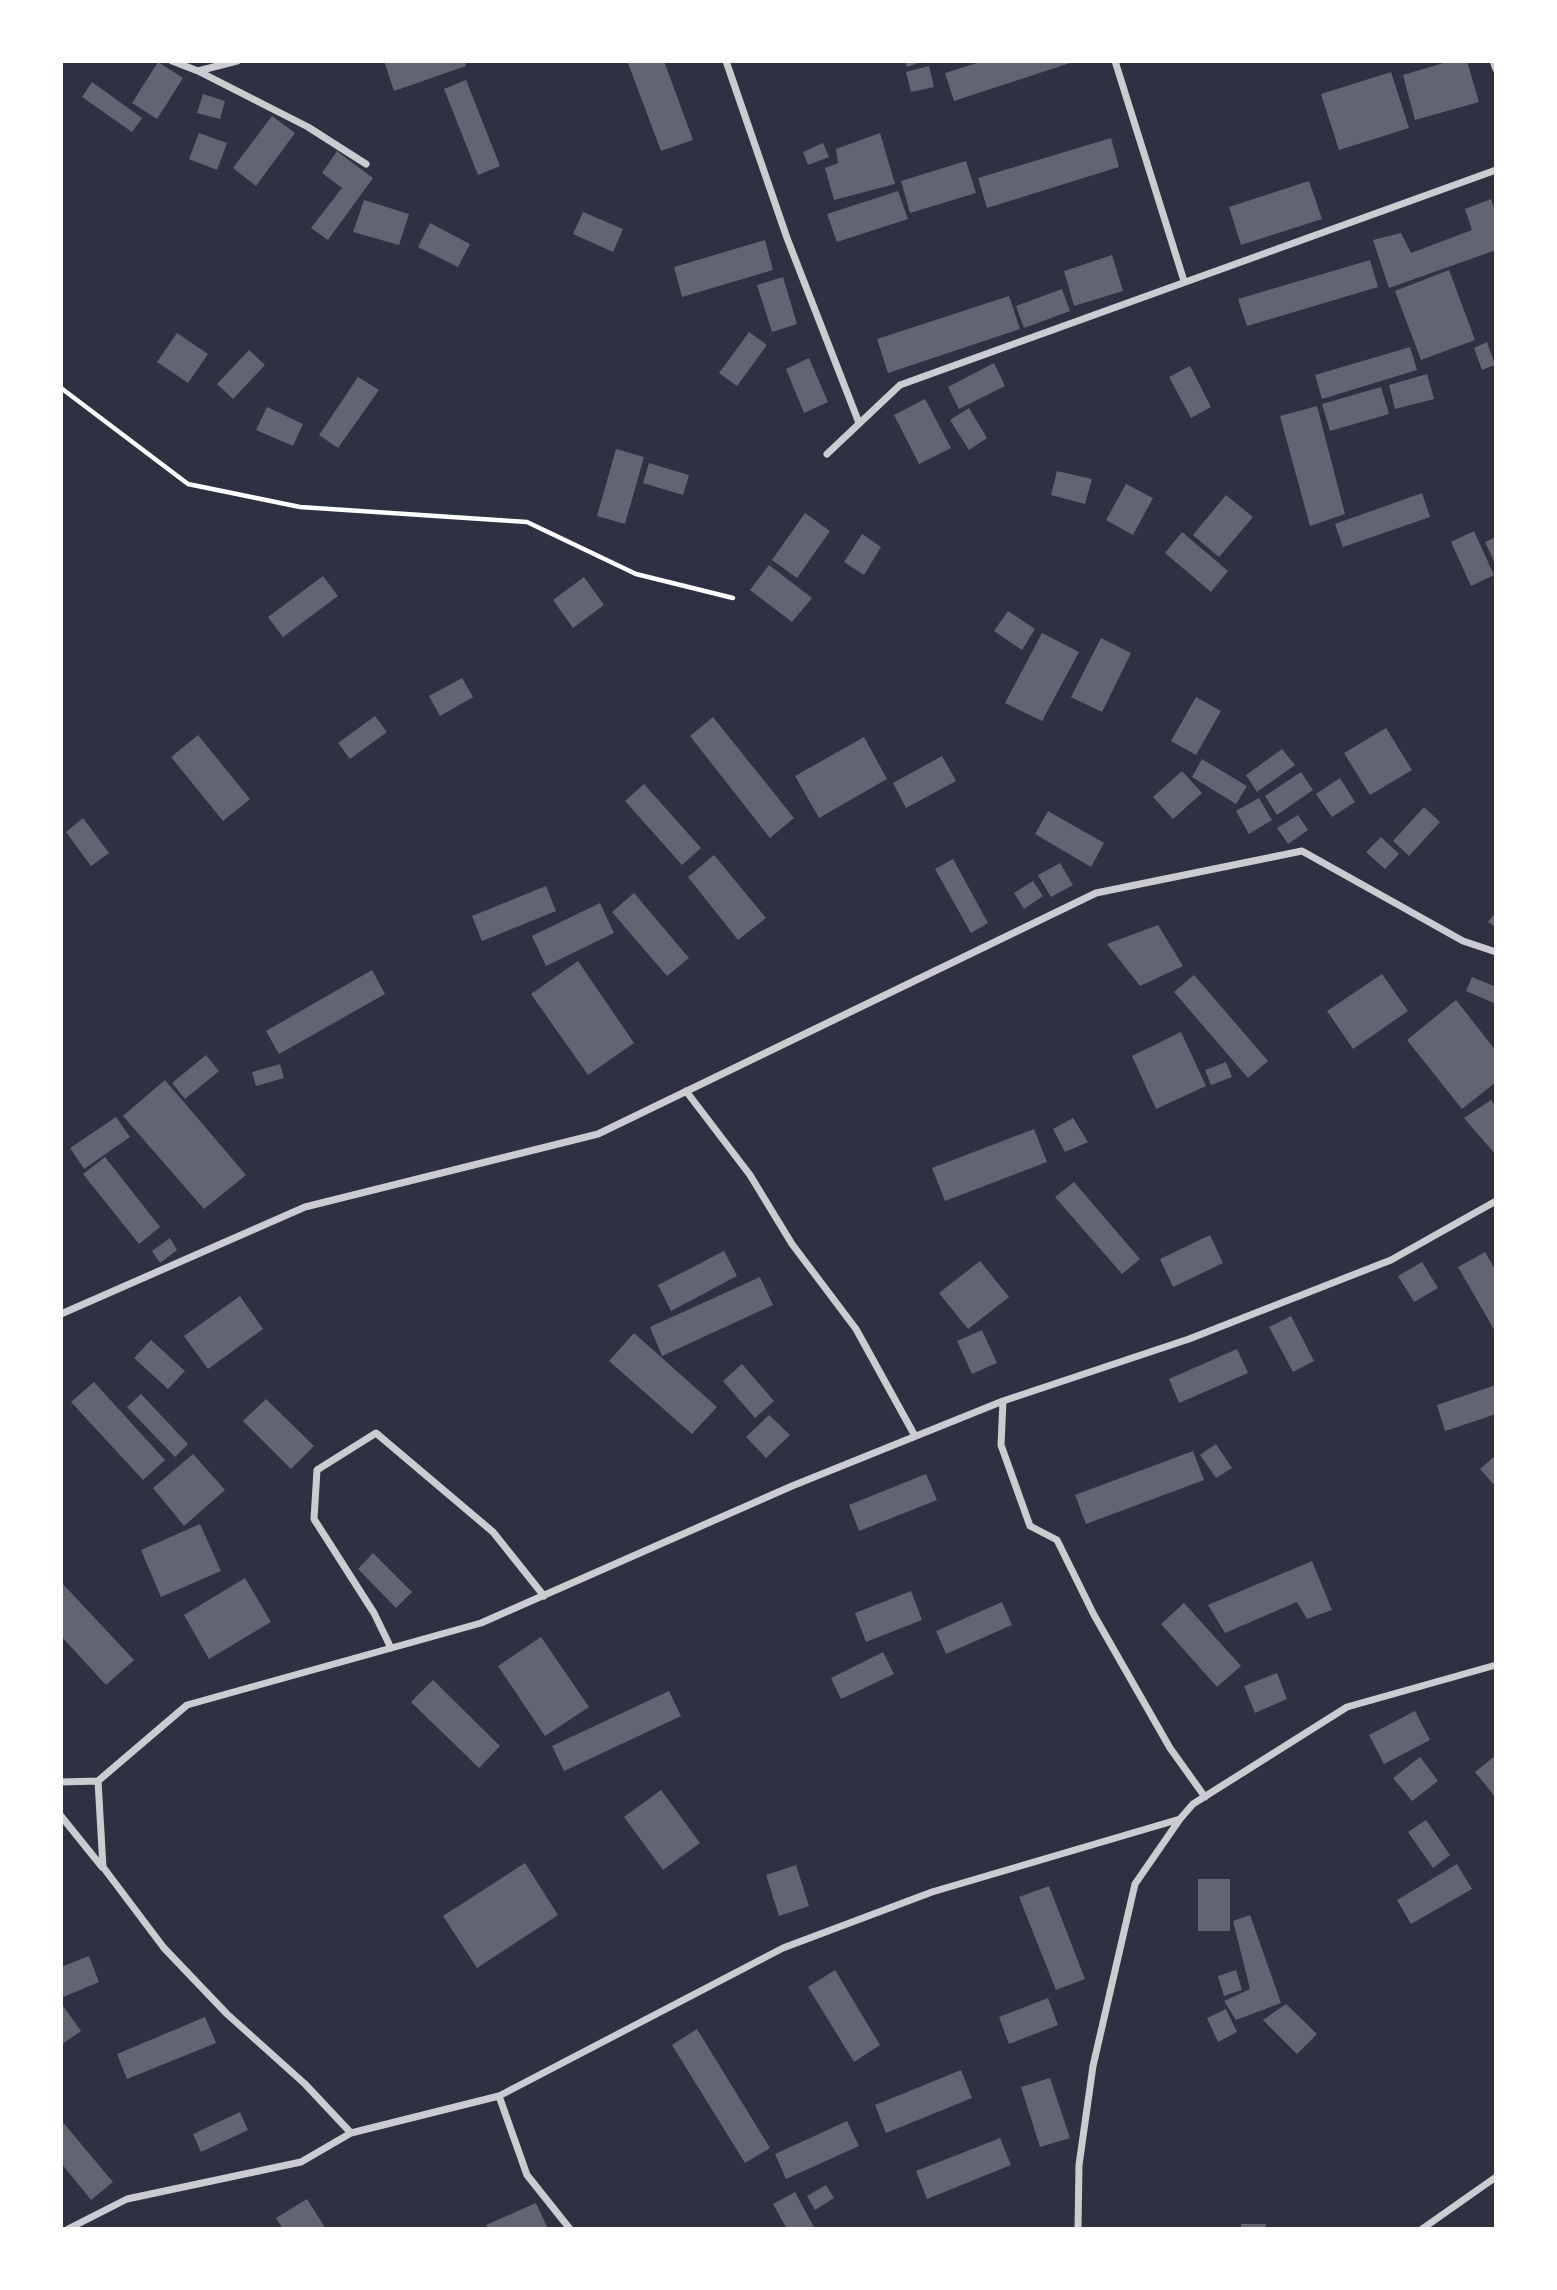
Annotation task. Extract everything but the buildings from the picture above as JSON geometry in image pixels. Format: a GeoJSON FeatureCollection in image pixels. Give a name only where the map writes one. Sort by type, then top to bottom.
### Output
{"type":"FeatureCollection","features":[{"type":"Feature","properties":{"kind":"street"},"geometry":{"type":"LineString","coordinates":[[173,61],[308,127],[366,164]]}},
{"type":"Feature","properties":{"kind":"street"},"geometry":{"type":"LineString","coordinates":[[198,71],[237,61]]}},
{"type":"Feature","properties":{"kind":"street"},"geometry":{"type":"LineString","coordinates":[[726,61],[787,238],[859,423]]}},
{"type":"Feature","properties":{"kind":"street"},"geometry":{"type":"LineString","coordinates":[[1115,61],[1184,281]]}},
{"type":"Feature","properties":{"kind":"street"},"geometry":{"type":"LineString","coordinates":[[1493,61],[1496,69]]}},
{"type":"Feature","properties":{"kind":"street"},"geometry":{"type":"LineString","coordinates":[[827,454],[900,385],[1496,170]]}},
{"type":"Feature","properties":{"kind":"street"},"geometry":{"type":"LineString","coordinates":[[61,1314],[305,1207],[598,1134],[1096,893],[1302,851],[1463,941],[1496,952]]}},
{"type":"Feature","properties":{"kind":"street"},"geometry":{"type":"LineString","coordinates":[[687,1091],[750,1175],[792,1244],[856,1329],[915,1436]]}},
{"type":"Feature","properties":{"kind":"street"},"geometry":{"type":"LineString","coordinates":[[61,1782],[97,1781],[187,1705],[481,1623],[792,1486],[915,1436],[1003,1401],[1188,1339],[1391,1260],[1496,1201]]}},
{"type":"Feature","properties":{"kind":"street"},"geometry":{"type":"LineString","coordinates":[[1003,1401],[1001,1445],[1031,1526],[1057,1540],[1094,1615],[1170,1748],[1205,1797]]}},
{"type":"Feature","properties":{"kind":"street"},"geometry":{"type":"LineString","coordinates":[[391,1648],[374,1613],[314,1519],[317,1470],[376,1433],[493,1532],[544,1596]]}},
{"type":"Feature","properties":{"kind":"street"},"geometry":{"type":"LineString","coordinates":[[1078,2229],[1079,2165],[1093,2066],[1135,1884],[1180,1819],[1205,1797],[1347,1707],[1496,1665]]}},
{"type":"Feature","properties":{"kind":"street"},"geometry":{"type":"LineString","coordinates":[[97,1781],[103,1867]]}},
{"type":"Feature","properties":{"kind":"street"},"geometry":{"type":"LineString","coordinates":[[61,1816],[164,1948],[227,2014],[305,2084],[351,2133]]}},
{"type":"Feature","properties":{"kind":"street"},"geometry":{"type":"LineString","coordinates":[[68,2229],[127,2199],[301,2162],[351,2133],[499,2096],[783,1948],[932,1892],[1180,1819]]}},
{"type":"Feature","properties":{"kind":"street"},"geometry":{"type":"LineString","coordinates":[[499,2096],[527,2175],[570,2229]]}},
{"type":"Feature","properties":{"kind":"street"},"geometry":{"type":"LineString","coordinates":[[1422,2229],[1496,2177]]}},
{"type":"Feature","properties":{"kind":"path"},"geometry":{"type":"LineString","coordinates":[[61,388],[188,485],[300,507],[527,522],[636,574],[733,598]]}}]}
